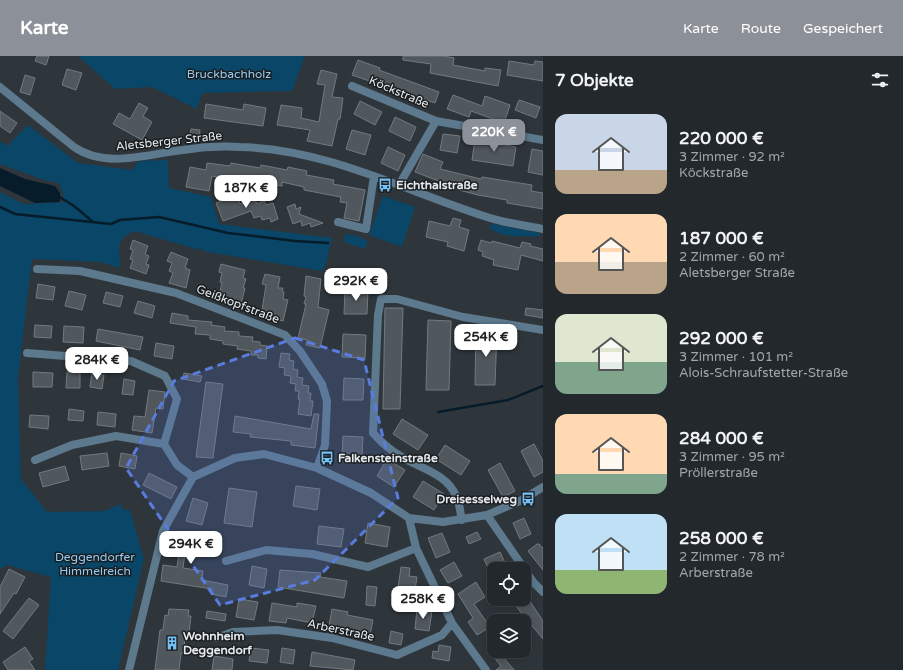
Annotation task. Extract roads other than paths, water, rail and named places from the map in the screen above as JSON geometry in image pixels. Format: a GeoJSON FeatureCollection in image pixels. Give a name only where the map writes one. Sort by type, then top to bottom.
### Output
{"type":"FeatureCollection","features":[{"type":"Feature","properties":{"kind":"street","name":"Aletsberger Straße"},"geometry":{"type":"LineString","coordinates":[[0,86],[74,147],[100,157],[130,158],[183,150],[241,147],[304,154],[374,176],[485,217],[543,229]]}},
{"type":"Feature","properties":{"kind":"street","name":"Köckstraße"},"geometry":{"type":"LineString","coordinates":[[352,86],[436,121],[543,140]]}},
{"type":"Feature","properties":{"kind":"street","name":"Köckstraße"},"geometry":{"type":"LineString","coordinates":[[399,185],[436,121]]}},
{"type":"Feature","properties":{"kind":"street"},"geometry":{"type":"LineString","coordinates":[[338,222],[366,229],[374,176]]}},
{"type":"Feature","properties":{"kind":"street","name":"Geißkopfstraße"},"geometry":{"type":"LineString","coordinates":[[37,269],[80,271],[176,293],[285,335],[300,352],[322,384],[327,401],[325,445],[317,468]]}},
{"type":"Feature","properties":{"kind":"street"},"geometry":{"type":"LineString","coordinates":[[462,520],[456,496],[444,481],[425,468],[402,458],[386,447],[373,433],[378,315],[381,299],[397,299],[463,317],[543,330]]}},
{"type":"Feature","properties":{"kind":"street"},"geometry":{"type":"LineString","coordinates":[[27,353],[131,361],[165,376],[177,399],[164,444],[177,465],[193,477]]}},
{"type":"Feature","properties":{"kind":"street"},"geometry":{"type":"LineString","coordinates":[[36,460],[72,445],[116,436],[164,444]]}},
{"type":"Feature","properties":{"kind":"street"},"geometry":{"type":"LineString","coordinates":[[129,670],[163,531],[193,477],[235,458],[264,454],[317,468],[371,493],[409,518],[443,522],[487,516],[522,500],[543,487]]}},
{"type":"Feature","properties":{"kind":"street"},"geometry":{"type":"LineString","coordinates":[[487,516],[534,583],[543,592]]}},
{"type":"Feature","properties":{"kind":"street"},"geometry":{"type":"LineString","coordinates":[[409,518],[416,548],[452,623],[486,670]]}},
{"type":"Feature","properties":{"kind":"street"},"geometry":{"type":"LineString","coordinates":[[226,561],[266,550],[312,554],[368,567],[416,548]]}},
{"type":"Feature","properties":{"kind":"street","name":"Arberstraße"},"geometry":{"type":"LineString","coordinates":[[216,638],[233,632],[277,630],[332,638],[397,655],[442,635],[452,623]]}},
{"type":"Feature","properties":{"kind":"waterway"},"geometry":{"type":"LineString","coordinates":[[58,196],[74,206],[92,221]]}},
{"type":"Feature","properties":{"kind":"waterway"},"geometry":{"type":"LineString","coordinates":[[0,207],[15,214],[111,224],[120,220],[159,217],[228,233],[295,241],[328,243]]}},
{"type":"Feature","properties":{"kind":"waterway"},"geometry":{"type":"LineString","coordinates":[[438,412],[508,400],[543,386]]}},
{"type":"Feature","properties":{"kind":"place","name":"Eichthalstraße"},"geometry":{"type":"Point","coordinates":[385,185]}},
{"type":"Feature","properties":{"kind":"place","name":"Falkensteinstraße"},"geometry":{"type":"Point","coordinates":[327,458]}},
{"type":"Feature","properties":{"kind":"place","name":"Dreisesselweg"},"geometry":{"type":"Point","coordinates":[528,499]}},
{"type":"Feature","properties":{"kind":"place","name":"Wohnheim Deggendorf"},"geometry":{"type":"Point","coordinates":[172,643]}},
{"type":"Feature","properties":{"kind":"park label","name":"Bruckbachholz"},"geometry":{"type":"Point","coordinates":[229,74]}},
{"type":"Feature","properties":{"kind":"park label","name":"Deggendorfer Himmelreich"},"geometry":{"type":"Point","coordinates":[95,564]}}]}
